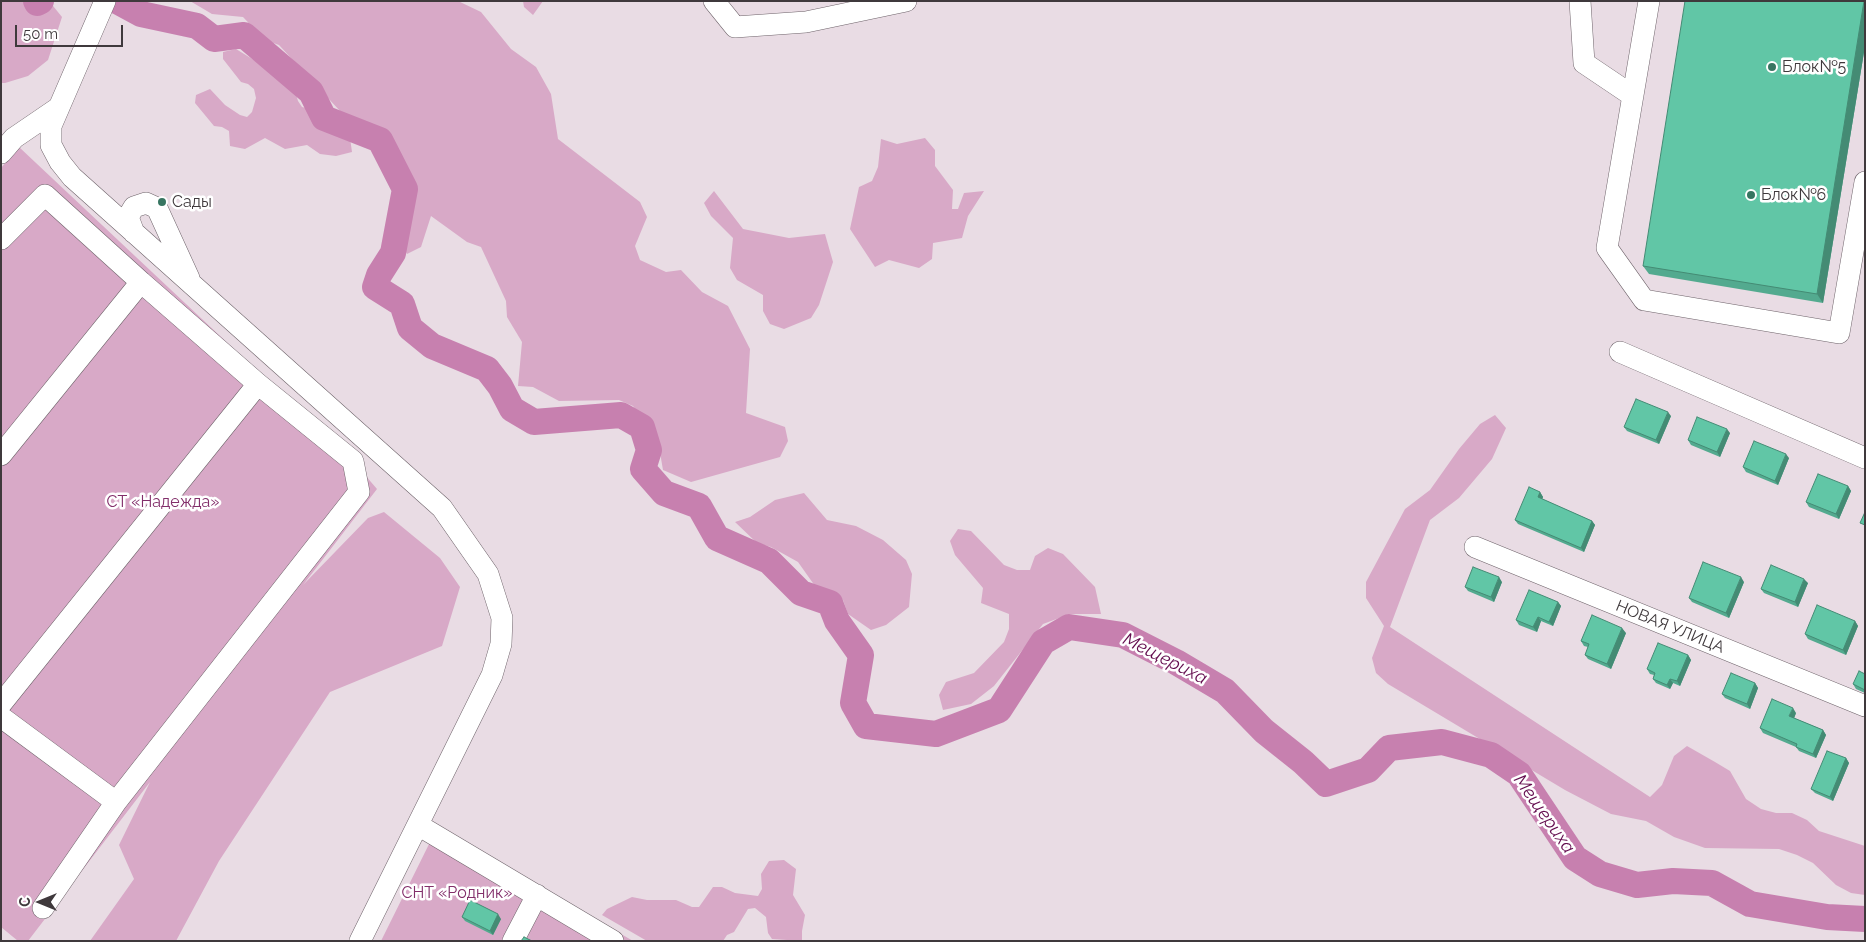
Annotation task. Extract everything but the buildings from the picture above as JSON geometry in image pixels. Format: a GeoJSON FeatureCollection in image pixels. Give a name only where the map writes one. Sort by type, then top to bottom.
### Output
{"type":"FeatureCollection","features":[{"type":"Feature","properties":{"kind":"street"},"geometry":{"type":"LineString","coordinates":[[105,1],[51,126],[51,145],[60,162],[72,178],[442,508],[488,574],[502,618],[500,644],[492,675],[360,941]]}},
{"type":"Feature","properties":{"kind":"street"},"geometry":{"type":"LineString","coordinates":[[714,1],[735,27],[806,22],[906,1]]}},
{"type":"Feature","properties":{"kind":"street"},"geometry":{"type":"LineString","coordinates":[[1580,1],[1584,63],[1633,96]]}},
{"type":"Feature","properties":{"kind":"street"},"geometry":{"type":"LineString","coordinates":[[1648,1],[1607,248],[1644,300],[1839,333],[1865,182]]}},
{"type":"Feature","properties":{"kind":"street"},"geometry":{"type":"LineString","coordinates":[[1,153],[14,138],[58,108]]}},
{"type":"Feature","properties":{"kind":"street"},"geometry":{"type":"LineString","coordinates":[[1,239],[44,195],[72,178]]}},
{"type":"Feature","properties":{"kind":"street"},"geometry":{"type":"LineString","coordinates":[[43,908],[116,802],[359,492],[354,461],[258,384],[44,195]]}},
{"type":"Feature","properties":{"kind":"street"},"geometry":{"type":"LineString","coordinates":[[134,233],[128,217],[134,207],[146,203],[157,208],[192,285]]}},
{"type":"Feature","properties":{"kind":"street"},"geometry":{"type":"LineString","coordinates":[[1,455],[142,282]]}},
{"type":"Feature","properties":{"kind":"street"},"geometry":{"type":"LineString","coordinates":[[1620,352],[1865,458]]}},
{"type":"Feature","properties":{"kind":"street"},"geometry":{"type":"LineString","coordinates":[[1,704],[258,384]]}},
{"type":"Feature","properties":{"kind":"street","name":"НОВАЯ УЛИЦА"},"geometry":{"type":"LineString","coordinates":[[1475,547],[1865,706]]}},
{"type":"Feature","properties":{"kind":"street"},"geometry":{"type":"LineString","coordinates":[[1,717],[116,802]]}},
{"type":"Feature","properties":{"kind":"street"},"geometry":{"type":"LineString","coordinates":[[418,825],[613,941]]}},
{"type":"Feature","properties":{"kind":"street"},"geometry":{"type":"LineString","coordinates":[[513,941],[537,895]]}},
{"type":"Feature","properties":{"kind":"green space"},"geometry":{"type":"Polygon","coordinates":[[[1,1],[49,1],[62,17],[48,60],[28,76],[5,83],[1,83],[1,1]]]}},
{"type":"Feature","properties":{"kind":"green space"},"geometry":{"type":"Polygon","coordinates":[[[190,1],[458,1],[481,12],[511,49],[536,67],[551,94],[558,139],[640,202],[647,217],[635,246],[640,260],[666,272],[681,270],[702,292],[728,306],[750,349],[746,413],[785,427],[788,441],[780,457],[691,482],[663,470],[658,441],[633,406],[619,400],[559,401],[533,387],[518,386],[522,342],[507,317],[506,301],[481,247],[467,242],[431,216],[421,247],[407,254],[401,242],[410,184],[382,131],[340,111],[279,45],[265,40],[243,17],[212,14],[190,1]]]}},
{"type":"Feature","properties":{"kind":"green space"},"geometry":{"type":"Polygon","coordinates":[[[523,1],[543,1],[533,15],[524,7],[523,1]]]}},
{"type":"Feature","properties":{"kind":"green space"},"geometry":{"type":"Polygon","coordinates":[[[236,49],[288,81],[302,107],[310,109],[318,122],[350,138],[352,152],[336,156],[320,154],[307,145],[285,149],[265,138],[245,149],[230,146],[229,131],[222,127],[214,126],[195,103],[196,95],[210,89],[225,105],[240,115],[247,117],[252,112],[256,98],[254,89],[248,84],[241,82],[223,59],[223,52],[236,49]]]}},
{"type":"Feature","properties":{"kind":"green space"},"geometry":{"type":"Polygon","coordinates":[[[925,138],[935,150],[935,166],[953,190],[952,209],[958,209],[964,193],[984,191],[968,216],[962,238],[933,243],[932,259],[919,268],[889,260],[875,267],[850,229],[859,187],[872,181],[878,167],[881,139],[897,144],[925,138]]]}},
{"type":"Feature","properties":{"kind":"green space","name":"СТ «Надежда»"},"geometry":{"type":"Polygon","coordinates":[[[19,147],[353,461],[377,489],[303,585],[368,518],[384,512],[440,558],[460,587],[442,646],[330,692],[219,861],[176,941],[90,941],[134,879],[119,845],[150,782],[28,941],[18,941],[1,927],[1,168],[19,147]]]}},
{"type":"Feature","properties":{"kind":"green space"},"geometry":{"type":"Polygon","coordinates":[[[714,191],[743,229],[789,238],[825,234],[833,262],[819,305],[811,318],[784,329],[770,324],[763,311],[763,295],[737,280],[730,268],[733,238],[711,216],[704,203],[714,191]]]}},
{"type":"Feature","properties":{"kind":"green space"},"geometry":{"type":"Polygon","coordinates":[[[1495,415],[1506,428],[1492,459],[1459,498],[1430,520],[1390,627],[1650,797],[1662,785],[1674,756],[1687,746],[1730,771],[1746,799],[1761,809],[1776,813],[1792,813],[1807,820],[1819,831],[1865,846],[1865,895],[1851,893],[1836,885],[1813,863],[1779,849],[1705,848],[1674,837],[1646,821],[1611,814],[1565,790],[1388,684],[1376,673],[1372,658],[1384,626],[1366,598],[1366,582],[1405,509],[1430,490],[1459,449],[1480,424],[1495,415]]]}},
{"type":"Feature","properties":{"kind":"green space"},"geometry":{"type":"Polygon","coordinates":[[[804,493],[827,520],[856,526],[883,540],[906,560],[912,574],[909,607],[886,625],[871,630],[848,614],[843,600],[815,586],[798,562],[771,547],[757,543],[735,522],[750,517],[775,500],[804,493]]]}},
{"type":"Feature","properties":{"kind":"green space"},"geometry":{"type":"Polygon","coordinates":[[[958,529],[971,531],[1004,565],[1017,570],[1030,570],[1035,556],[1048,548],[1063,554],[1095,587],[1101,614],[1070,614],[1043,624],[994,686],[971,704],[943,710],[939,695],[946,682],[974,673],[1004,642],[1009,629],[1009,614],[981,603],[983,588],[955,555],[950,541],[958,529]]]}},
{"type":"Feature","properties":{"kind":"green space","name":"СНТ «Родник»"},"geometry":{"type":"Polygon","coordinates":[[[438,826],[633,941],[381,941],[438,826]]]}},
{"type":"Feature","properties":{"kind":"green space"},"geometry":{"type":"Polygon","coordinates":[[[784,860],[796,869],[793,895],[805,915],[802,941],[772,939],[768,933],[766,917],[755,908],[748,909],[734,932],[727,935],[723,941],[647,941],[602,915],[607,909],[632,897],[647,900],[676,900],[692,907],[699,907],[713,887],[722,887],[735,893],[758,896],[762,889],[761,874],[769,861],[784,860]]]}},
{"type":"Feature","properties":{"kind":"waterway","name":"Мещериха"},"geometry":{"type":"LineString","coordinates":[[36,1],[37,3],[41,1]]}},
{"type":"Feature","properties":{"kind":"waterway","name":"Мещериха"},"geometry":{"type":"LineString","coordinates":[[117,1],[141,14],[197,26],[214,39],[244,35],[311,92],[324,118],[380,140],[405,189],[393,253],[379,275],[375,287],[402,304],[410,328],[432,346],[487,369],[500,386],[512,409],[534,422],[621,415],[642,427],[649,450],[643,469],[664,493],[699,506],[717,538],[769,561],[801,593],[830,603],[837,621],[861,655],[853,703],[866,726],[936,734],[999,710],[1043,642],[1069,627],[1123,635],[1176,662],[1225,691],[1264,731],[1303,762],[1326,784],[1368,770],[1389,748],[1442,742],[1491,755],[1519,774],[1575,858],[1600,874],[1637,885],[1673,881],[1712,883],[1750,904],[1827,917],[1865,919]]}},
{"type":"Feature","properties":{"kind":"place","name":"Блок№5"},"geometry":{"type":"Point","coordinates":[1772,67]}},
{"type":"Feature","properties":{"kind":"place","name":"Блок№6"},"geometry":{"type":"Point","coordinates":[1751,195]}},
{"type":"Feature","properties":{"kind":"place","name":"Сады"},"geometry":{"type":"Point","coordinates":[162,202]}}]}
